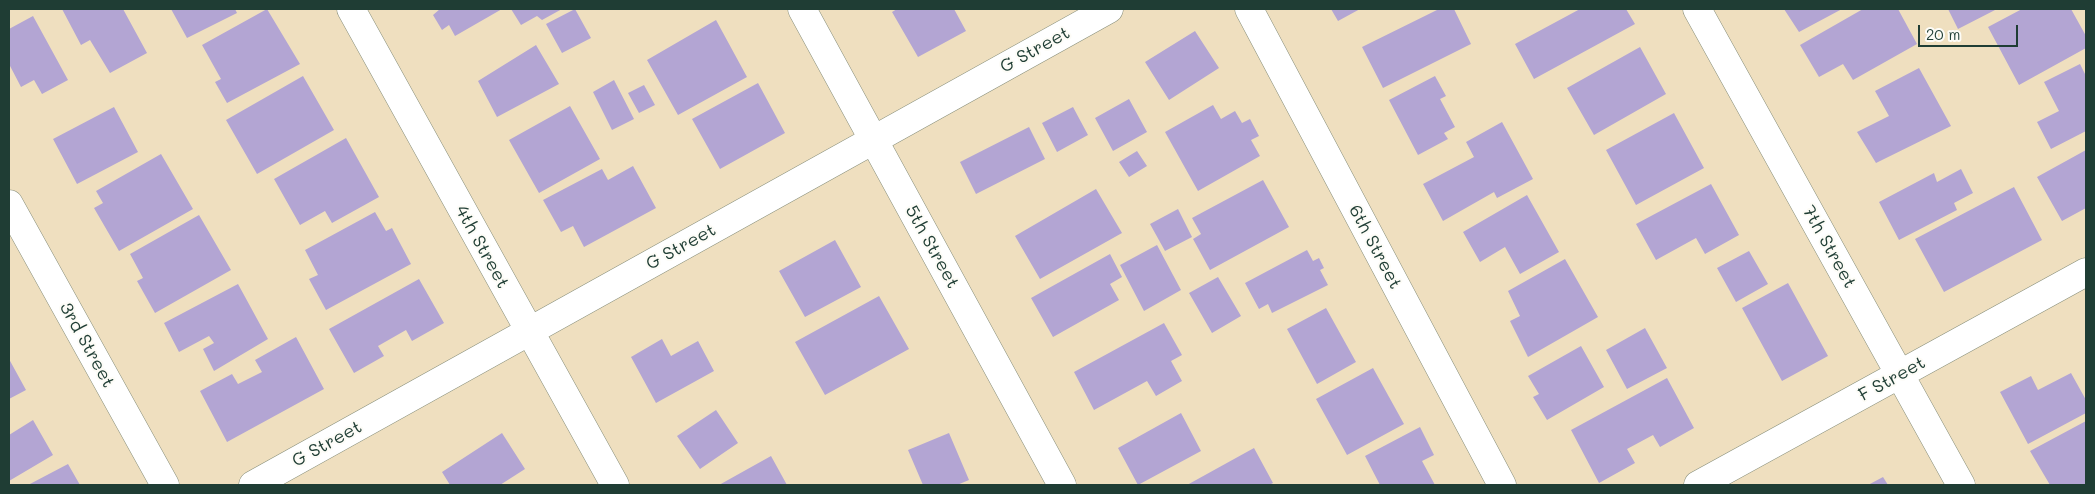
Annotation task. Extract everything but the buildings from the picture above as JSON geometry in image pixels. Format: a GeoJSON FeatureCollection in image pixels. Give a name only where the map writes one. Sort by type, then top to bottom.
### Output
{"type":"FeatureCollection","features":[{"type":"Feature","properties":{"kind":"street","name":"4th Street"},"geometry":{"type":"LineString","coordinates":[[351,9],[615,485]]}},
{"type":"Feature","properties":{"kind":"street","name":"5th Street"},"geometry":{"type":"LineString","coordinates":[[802,9],[1062,485]]}},
{"type":"Feature","properties":{"kind":"street","name":"G Street"},"geometry":{"type":"LineString","coordinates":[[253,485],[1109,9]]}},
{"type":"Feature","properties":{"kind":"street","name":"6th Street"},"geometry":{"type":"LineString","coordinates":[[1249,9],[1502,485]]}},
{"type":"Feature","properties":{"kind":"street","name":"7th Street"},"geometry":{"type":"LineString","coordinates":[[1697,9],[1961,485]]}},
{"type":"Feature","properties":{"kind":"street","name":"3rd Street"},"geometry":{"type":"LineString","coordinates":[[9,204],[165,485]]}},
{"type":"Feature","properties":{"kind":"street","name":"F Street"},"geometry":{"type":"LineString","coordinates":[[1698,485],[2086,272]]}}]}
